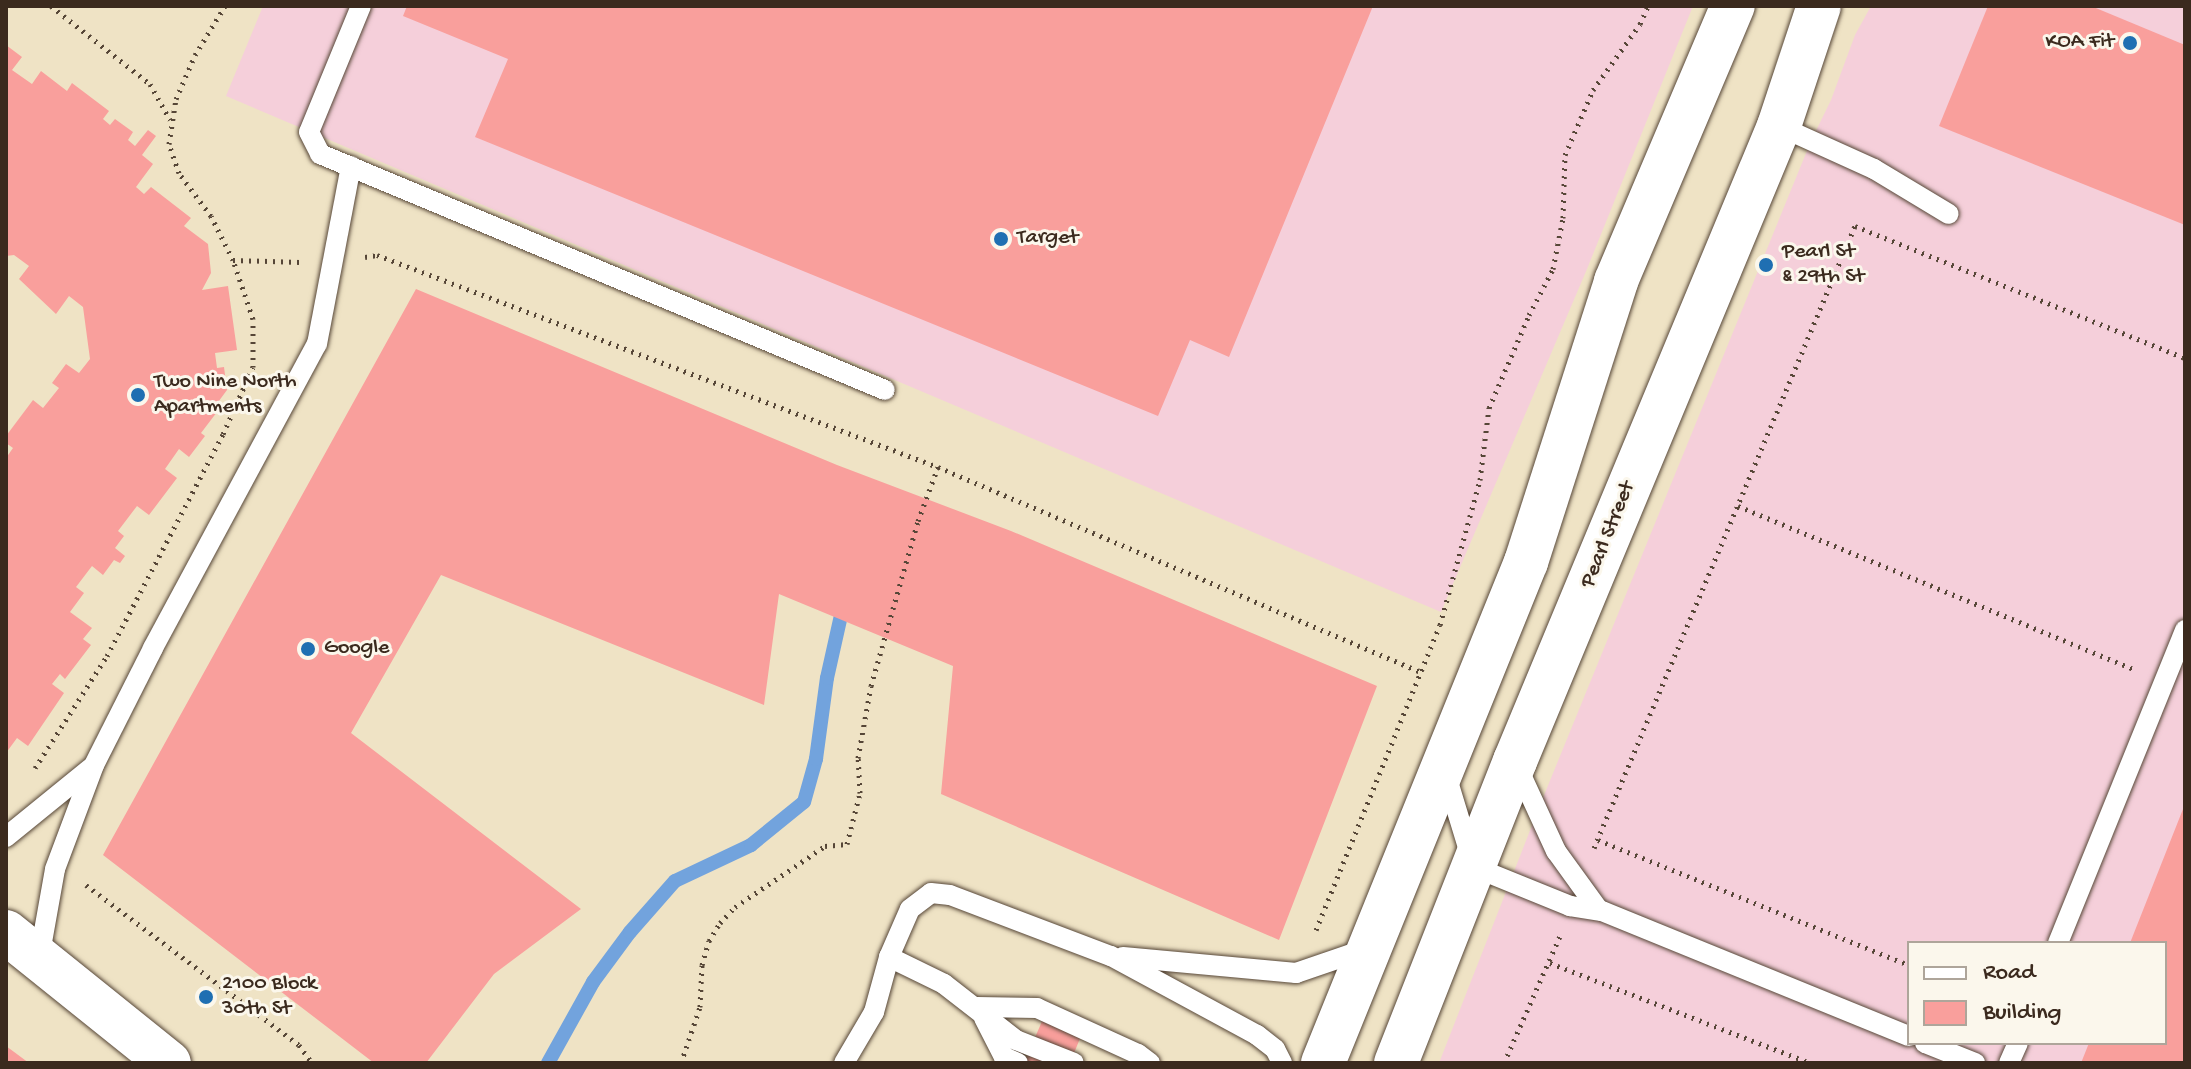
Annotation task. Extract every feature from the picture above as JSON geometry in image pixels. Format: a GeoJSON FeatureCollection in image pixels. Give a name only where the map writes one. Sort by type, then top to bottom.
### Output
{"type":"FeatureCollection","features":[{"type":"Feature","properties":{"kind":"main road"},"geometry":{"type":"LineString","coordinates":[[1323,1063],[1526,562],[1616,281],[1733,6]]}},
{"type":"Feature","properties":{"kind":"main road","name":"Pearl Street"},"geometry":{"type":"LineString","coordinates":[[1396,1063],[1515,761],[1754,178],[1779,126],[1819,6]]}},
{"type":"Feature","properties":{"kind":"main road"},"geometry":{"type":"LineString","coordinates":[[6,932],[22,953],[169,1063]]}},
{"type":"Feature","properties":{"kind":"lane"},"geometry":{"type":"LineString","coordinates":[[361,6],[309,132],[320,154],[885,390]]}},
{"type":"Feature","properties":{"kind":"lane"},"geometry":{"type":"LineString","coordinates":[[1779,126],[1874,169],[1949,214]]}},
{"type":"Feature","properties":{"kind":"lane"},"geometry":{"type":"LineString","coordinates":[[22,953],[94,765],[153,648],[317,344],[351,166]]}},
{"type":"Feature","properties":{"kind":"lane"},"geometry":{"type":"LineString","coordinates":[[2059,941],[2185,630]]}},
{"type":"Feature","properties":{"kind":"lane"},"geometry":{"type":"LineString","coordinates":[[1515,761],[1556,851],[1598,909]]}},
{"type":"Feature","properties":{"kind":"lane"},"geometry":{"type":"LineString","coordinates":[[6,837],[94,765]]}},
{"type":"Feature","properties":{"kind":"lane"},"geometry":{"type":"LineString","coordinates":[[1443,767],[1474,867],[1570,906],[1598,909],[1907,1035]]}},
{"type":"Feature","properties":{"kind":"lane"},"geometry":{"type":"LineString","coordinates":[[844,1063],[874,1012],[889,957],[910,909],[931,893],[950,895],[1111,956],[1257,1035],[1275,1049],[1282,1063]]}},
{"type":"Feature","properties":{"kind":"lane"},"geometry":{"type":"LineString","coordinates":[[1111,956],[1296,973],[1369,948]]}},
{"type":"Feature","properties":{"kind":"lane"},"geometry":{"type":"LineString","coordinates":[[889,957],[944,984],[1016,1040],[1074,1063]]}},
{"type":"Feature","properties":{"kind":"lane"},"geometry":{"type":"LineString","coordinates":[[979,1009],[1037,1008],[1138,1054],[1150,1063]]}},
{"type":"Feature","properties":{"kind":"lane"},"geometry":{"type":"LineString","coordinates":[[979,1009],[1004,1057],[1018,1063]]}},
{"type":"Feature","properties":{"kind":"lane"},"geometry":{"type":"LineString","coordinates":[[1930,1045],[1975,1063]]}},
{"type":"Feature","properties":{"kind":"path"},"geometry":{"type":"LineString","coordinates":[[51,6],[150,84],[170,120]]}},
{"type":"Feature","properties":{"kind":"path"},"geometry":{"type":"LineString","coordinates":[[29,776],[107,656],[223,434],[253,367],[253,319],[233,260],[211,216],[171,157],[170,120],[191,64],[225,6]]}},
{"type":"Feature","properties":{"kind":"path"},"geometry":{"type":"LineString","coordinates":[[1296,973],[1321,920],[1440,625],[1480,480],[1489,408],[1529,315],[1553,269],[1563,218],[1565,155],[1593,90],[1640,24],[1648,6]]}},
{"type":"Feature","properties":{"kind":"path"},"geometry":{"type":"LineString","coordinates":[[1579,883],[1855,226],[2185,358]]}},
{"type":"Feature","properties":{"kind":"path"},"geometry":{"type":"LineString","coordinates":[[233,260],[332,264],[377,255],[938,467],[1421,672]]}},
{"type":"Feature","properties":{"kind":"path"},"geometry":{"type":"LineString","coordinates":[[681,1063],[700,1007],[702,965],[709,941],[720,923],[735,907],[825,846],[847,844],[860,793],[858,758],[871,686],[918,521],[938,467]]}},
{"type":"Feature","properties":{"kind":"path"},"geometry":{"type":"LineString","coordinates":[[1738,506],[2164,682]]}},
{"type":"Feature","properties":{"kind":"path"},"geometry":{"type":"LineString","coordinates":[[1598,840],[1907,964]]}},
{"type":"Feature","properties":{"kind":"path"},"geometry":{"type":"LineString","coordinates":[[55,869],[93,889],[299,1045],[312,1063]]}},
{"type":"Feature","properties":{"kind":"path"},"geometry":{"type":"LineString","coordinates":[[1504,1063],[1550,963],[1570,906]]}},
{"type":"Feature","properties":{"kind":"path"},"geometry":{"type":"LineString","coordinates":[[1550,963],[1810,1063]]}},
{"type":"Feature","properties":{"kind":"shaded area"},"geometry":{"type":"Polygon","coordinates":[[[263,6],[1693,6],[1587,269],[1441,612],[226,96],[263,6]]]}},
{"type":"Feature","properties":{"kind":"shaded area"},"geometry":{"type":"Polygon","coordinates":[[[1871,6],[2185,6],[2185,1063],[1439,1063],[1538,810],[1811,141],[1831,100],[1855,35],[1871,6]]]}},
{"type":"Feature","properties":{"kind":"building","name":"Target"},"geometry":{"type":"Polygon","coordinates":[[[407,6],[1373,6],[1229,357],[1190,340],[1158,416],[475,137],[508,59],[403,16],[407,6]]]}},
{"type":"Feature","properties":{"kind":"building"},"geometry":{"type":"Polygon","coordinates":[[[1988,6],[2091,6],[2185,45],[2185,225],[1939,126],[1988,6]]]}},
{"type":"Feature","properties":{"kind":"building","name":"Two Nine North Apartments"},"geometry":{"type":"Polygon","coordinates":[[[6,45],[22,57],[12,70],[32,84],[41,71],[67,91],[72,83],[109,111],[103,119],[110,125],[115,119],[133,132],[128,140],[135,146],[148,130],[156,136],[142,155],[153,164],[136,187],[144,194],[151,187],[191,218],[184,226],[208,244],[211,273],[202,290],[228,286],[237,350],[215,353],[217,368],[224,367],[227,390],[213,409],[217,412],[201,433],[205,436],[189,457],[179,449],[165,469],[177,478],[149,515],[137,506],[118,531],[124,536],[115,548],[125,556],[120,563],[114,560],[103,575],[92,566],[76,587],[84,593],[70,612],[92,628],[83,639],[91,645],[65,679],[60,674],[52,684],[64,693],[28,746],[17,738],[6,753],[6,458],[13,448],[6,443],[6,436],[33,400],[43,408],[59,388],[52,383],[66,364],[79,373],[90,359],[83,307],[69,296],[56,314],[19,279],[29,266],[14,255],[6,256],[6,45]]]}},
{"type":"Feature","properties":{"kind":"building","name":"Google"},"geometry":{"type":"Polygon","coordinates":[[[416,289],[837,465],[1011,531],[1377,686],[1279,940],[941,794],[953,666],[779,594],[764,705],[441,575],[351,733],[581,909],[494,974],[426,1063],[374,1063],[103,855],[416,289]]]}},
{"type":"Feature","properties":{"kind":"building"},"geometry":{"type":"Polygon","coordinates":[[[2185,804],[2185,1063],[2081,1063],[2088,1045],[2167,1045],[2167,941],[2131,941],[2185,804]]]}},
{"type":"Feature","properties":{"kind":"building"},"geometry":{"type":"Polygon","coordinates":[[[1043,1019],[1081,1036],[1070,1063],[1024,1063],[1043,1019]]]}},
{"type":"Feature","properties":{"kind":"building"},"geometry":{"type":"Polygon","coordinates":[[[6,1046],[29,1063],[6,1063],[6,1046]]]}},
{"type":"Feature","properties":{"kind":"waterway"},"geometry":{"type":"LineString","coordinates":[[548,1063],[593,982],[630,932],[675,881],[751,845],[804,802],[816,759],[827,678],[844,602]]}},
{"type":"Feature","properties":{"kind":"place","name":"KOA Fit"},"geometry":{"type":"Point","coordinates":[2130,43]}},
{"type":"Feature","properties":{"kind":"place","name":"Target"},"geometry":{"type":"Point","coordinates":[1001,239]}},
{"type":"Feature","properties":{"kind":"place","name":"Pearl St & 29th St"},"geometry":{"type":"Point","coordinates":[1766,265]}},
{"type":"Feature","properties":{"kind":"place","name":"Two Nine North Apartments"},"geometry":{"type":"Point","coordinates":[138,395]}},
{"type":"Feature","properties":{"kind":"place","name":"Google"},"geometry":{"type":"Point","coordinates":[308,649]}},
{"type":"Feature","properties":{"kind":"place","name":"2100 Block 30th St"},"geometry":{"type":"Point","coordinates":[206,997]}}]}
